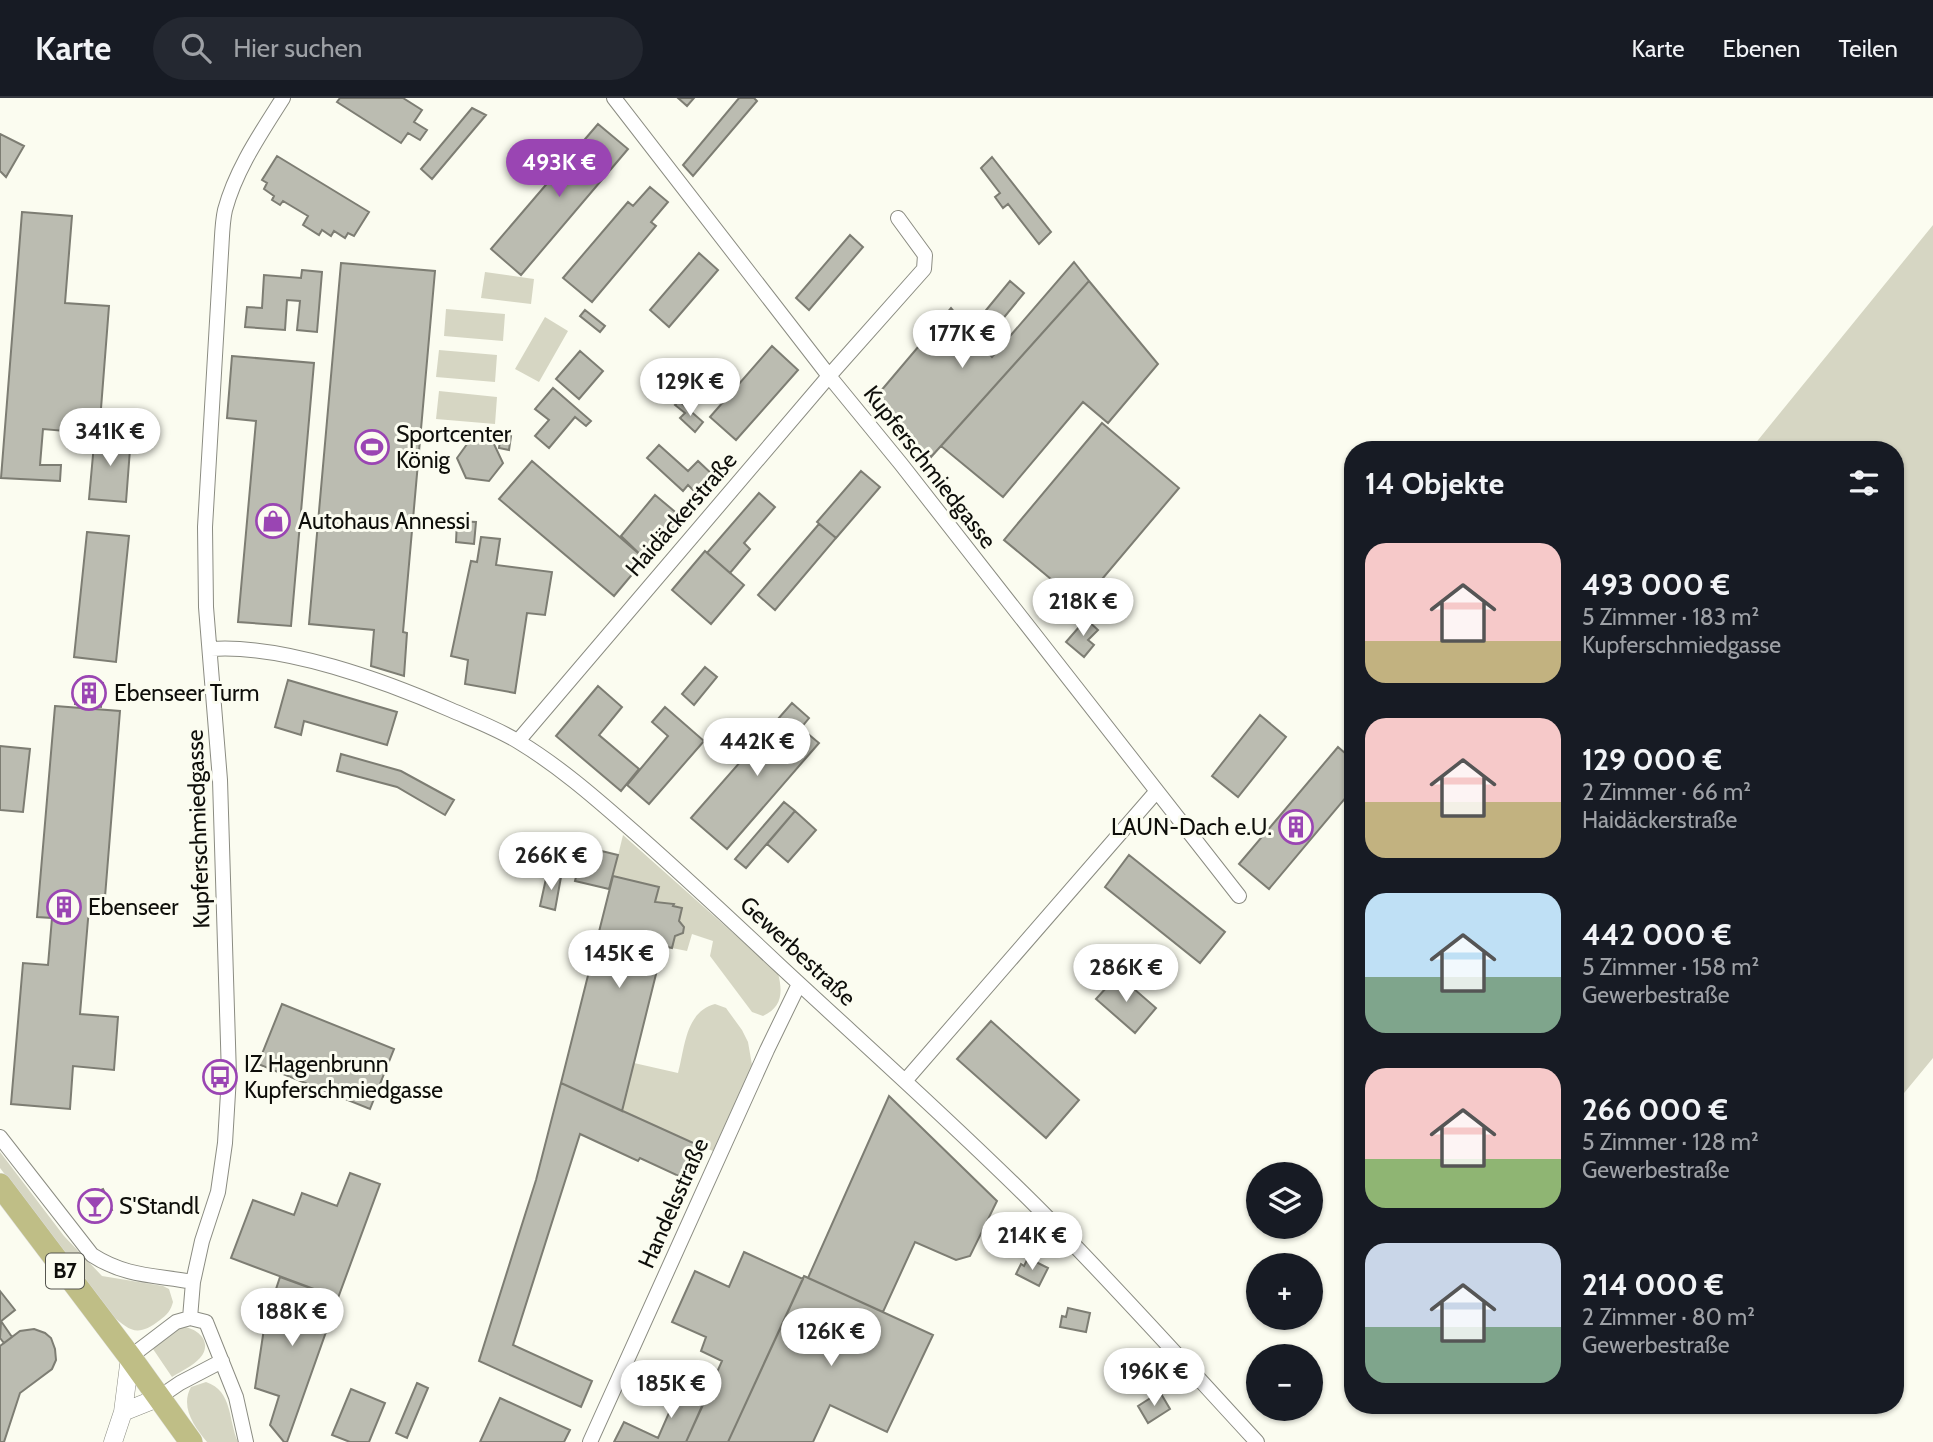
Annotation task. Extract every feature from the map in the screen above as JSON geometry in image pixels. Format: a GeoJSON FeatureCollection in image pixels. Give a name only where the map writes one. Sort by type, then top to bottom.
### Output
{"type":"FeatureCollection","features":[{"type":"Feature","properties":{"kind":"main road","name":"B7"},"geometry":{"type":"LineString","coordinates":[[0,1185],[191,1442]]}},
{"type":"Feature","properties":{"kind":"street","name":"Kupferschmiedgasse"},"geometry":{"type":"LineString","coordinates":[[190,1318],[193,1282],[202,1241],[218,1192],[225,1143],[229,1076],[220,780],[206,607],[205,527],[225,212],[233,186],[247,157],[283,98]]}},
{"type":"Feature","properties":{"kind":"street","name":"Kupferschmiedgasse"},"geometry":{"type":"LineString","coordinates":[[614,98],[829,376],[1239,895]]}},
{"type":"Feature","properties":{"kind":"street","name":"Haidäckerstraße"},"geometry":{"type":"LineString","coordinates":[[518,741],[829,376],[924,269],[925,255],[898,218]]}},
{"type":"Feature","properties":{"kind":"street","name":"Gewerbestraße"},"geometry":{"type":"LineString","coordinates":[[211,649],[234,647],[333,667],[439,704],[518,741],[592,796],[800,984],[1037,1207],[1257,1442]]}},
{"type":"Feature","properties":{"kind":"street"},"geometry":{"type":"LineString","coordinates":[[905,1081],[1156,792]]}},
{"type":"Feature","properties":{"kind":"street","name":"Handelsstraße"},"geometry":{"type":"LineString","coordinates":[[590,1442],[767,1050],[800,984]]}},
{"type":"Feature","properties":{"kind":"street"},"geometry":{"type":"LineString","coordinates":[[0,1137],[92,1255],[110,1267],[193,1282]]}},
{"type":"Feature","properties":{"kind":"street"},"geometry":{"type":"LineString","coordinates":[[113,1442],[122,1412],[130,1357],[176,1322],[190,1318],[206,1322],[236,1397],[246,1442]]}},
{"type":"Feature","properties":{"kind":"street"},"geometry":{"type":"LineString","coordinates":[[122,1412],[159,1398],[222,1361]]}},
{"type":"Feature","properties":{"kind":"green space"},"geometry":{"type":"Polygon","coordinates":[[[1933,225],[1933,1058],[1904,1093],[1904,441],[1757,441],[1933,225]]]}},
{"type":"Feature","properties":{"kind":"green space"},"geometry":{"type":"Polygon","coordinates":[[[485,272],[534,279],[531,304],[481,298],[485,272]]]}},
{"type":"Feature","properties":{"kind":"green space"},"geometry":{"type":"Polygon","coordinates":[[[446,309],[505,314],[503,341],[444,336],[446,309]]]}},
{"type":"Feature","properties":{"kind":"green space"},"geometry":{"type":"Polygon","coordinates":[[[545,317],[568,331],[539,382],[515,369],[545,317]]]}},
{"type":"Feature","properties":{"kind":"green space"},"geometry":{"type":"Polygon","coordinates":[[[439,350],[497,355],[495,382],[436,377],[439,350]]]}},
{"type":"Feature","properties":{"kind":"green space"},"geometry":{"type":"Polygon","coordinates":[[[439,391],[497,397],[495,424],[436,419],[439,391]]]}},
{"type":"Feature","properties":{"kind":"green space"},"geometry":{"type":"Polygon","coordinates":[[[623,835],[778,973],[779,999],[774,1008],[763,1016],[752,1012],[710,956],[713,941],[692,934],[687,951],[672,948],[675,936],[681,935],[684,930],[679,921],[682,908],[655,902],[658,887],[613,876],[623,835]]]}},
{"type":"Feature","properties":{"kind":"green space"},"geometry":{"type":"Polygon","coordinates":[[[715,1004],[726,1008],[742,1030],[748,1042],[752,1065],[713,1151],[622,1111],[634,1063],[678,1073],[692,1023],[705,1008],[715,1004]]]}},
{"type":"Feature","properties":{"kind":"green space"},"geometry":{"type":"Polygon","coordinates":[[[0,1152],[64,1236],[102,1276],[169,1289],[173,1302],[167,1314],[146,1329],[134,1330],[111,1314],[0,1168],[0,1152]]]}},
{"type":"Feature","properties":{"kind":"green space"},"geometry":{"type":"Polygon","coordinates":[[[184,1327],[199,1334],[205,1342],[204,1352],[197,1361],[172,1377],[153,1349],[177,1329],[184,1327]]]}},
{"type":"Feature","properties":{"kind":"green space"},"geometry":{"type":"Polygon","coordinates":[[[206,1382],[215,1386],[225,1399],[238,1442],[207,1442],[193,1423],[188,1409],[188,1394],[191,1387],[206,1382]]]}},
{"type":"Feature","properties":{"kind":"building"},"geometry":{"type":"Polygon","coordinates":[[[340,98],[403,98],[422,110],[414,122],[427,130],[420,140],[408,133],[401,143],[337,102],[340,98]]]}},
{"type":"Feature","properties":{"kind":"building"},"geometry":{"type":"Polygon","coordinates":[[[678,98],[694,98],[687,106],[678,98]]]}},
{"type":"Feature","properties":{"kind":"building"},"geometry":{"type":"Polygon","coordinates":[[[739,98],[754,98],[757,101],[693,176],[683,165],[739,98]]]}},
{"type":"Feature","properties":{"kind":"building"},"geometry":{"type":"Polygon","coordinates":[[[472,108],[486,115],[432,179],[421,169],[472,108]]]}},
{"type":"Feature","properties":{"kind":"building"},"geometry":{"type":"Polygon","coordinates":[[[598,124],[628,149],[521,275],[491,249],[598,124]]]}},
{"type":"Feature","properties":{"kind":"building"},"geometry":{"type":"Polygon","coordinates":[[[0,134],[24,146],[6,177],[0,171],[0,134]]]}},
{"type":"Feature","properties":{"kind":"building"},"geometry":{"type":"Polygon","coordinates":[[[277,156],[369,212],[354,236],[348,233],[345,238],[334,231],[331,236],[322,230],[319,235],[303,225],[308,216],[283,201],[280,205],[272,200],[274,196],[264,189],[267,183],[262,180],[277,156]]]}},
{"type":"Feature","properties":{"kind":"building"},"geometry":{"type":"Polygon","coordinates":[[[992,157],[1051,232],[1039,244],[1008,204],[1003,208],[995,197],[1000,193],[981,168],[992,157]]]}},
{"type":"Feature","properties":{"kind":"building"},"geometry":{"type":"Polygon","coordinates":[[[650,187],[668,202],[651,222],[656,226],[592,302],[563,278],[628,202],[633,206],[650,187]]]}},
{"type":"Feature","properties":{"kind":"building"},"geometry":{"type":"Polygon","coordinates":[[[22,212],[72,216],[65,303],[109,306],[99,434],[43,429],[40,465],[61,465],[60,481],[1,478],[22,212]]]}},
{"type":"Feature","properties":{"kind":"building"},"geometry":{"type":"Polygon","coordinates":[[[850,235],[863,247],[809,310],[796,298],[850,235]]]}},
{"type":"Feature","properties":{"kind":"building"},"geometry":{"type":"Polygon","coordinates":[[[699,253],[718,270],[669,327],[650,310],[699,253]]]}},
{"type":"Feature","properties":{"kind":"building"},"geometry":{"type":"Polygon","coordinates":[[[1074,262],[1089,281],[931,457],[869,405],[951,308],[992,357],[1074,262]]]}},
{"type":"Feature","properties":{"kind":"building","name":"Sportcenter König"},"geometry":{"type":"Polygon","coordinates":[[[341,263],[435,271],[403,632],[407,633],[404,676],[371,666],[374,630],[309,624],[341,263]]]}},
{"type":"Feature","properties":{"kind":"building"},"geometry":{"type":"Polygon","coordinates":[[[302,270],[322,272],[317,332],[297,330],[300,301],[287,300],[285,330],[245,327],[247,307],[262,308],[264,275],[301,278],[302,270]]]}},
{"type":"Feature","properties":{"kind":"building"},"geometry":{"type":"Polygon","coordinates":[[[1010,281],[1024,293],[992,332],[978,320],[1010,281]]]}},
{"type":"Feature","properties":{"kind":"building"},"geometry":{"type":"Polygon","coordinates":[[[1089,281],[1158,364],[1108,423],[1083,402],[1003,497],[941,446],[1089,281]]]}},
{"type":"Feature","properties":{"kind":"building"},"geometry":{"type":"Polygon","coordinates":[[[585,310],[605,326],[600,332],[580,316],[585,310]]]}},
{"type":"Feature","properties":{"kind":"building"},"geometry":{"type":"Polygon","coordinates":[[[772,346],[798,370],[736,440],[710,417],[772,346]]]}},
{"type":"Feature","properties":{"kind":"building"},"geometry":{"type":"Polygon","coordinates":[[[580,351],[603,371],[579,399],[556,379],[580,351]]]}},
{"type":"Feature","properties":{"kind":"building","name":"Autohaus Annessi"},"geometry":{"type":"Polygon","coordinates":[[[232,356],[314,363],[291,626],[238,622],[256,421],[227,418],[232,356]]]}},
{"type":"Feature","properties":{"kind":"building"},"geometry":{"type":"Polygon","coordinates":[[[553,388],[591,421],[586,426],[575,417],[549,448],[535,436],[549,420],[535,409],[553,388]]]}},
{"type":"Feature","properties":{"kind":"building"},"geometry":{"type":"Polygon","coordinates":[[[679,401],[703,422],[695,432],[680,418],[685,413],[675,405],[679,401]]]}},
{"type":"Feature","properties":{"kind":"building"},"geometry":{"type":"Polygon","coordinates":[[[1102,423],[1179,488],[1081,604],[1004,540],[1102,423]]]}},
{"type":"Feature","properties":{"kind":"building"},"geometry":{"type":"Polygon","coordinates":[[[95,433],[131,436],[126,502],[89,499],[95,433]]]}},
{"type":"Feature","properties":{"kind":"building"},"geometry":{"type":"Polygon","coordinates":[[[501,434],[511,436],[509,450],[499,448],[501,434]]]}},
{"type":"Feature","properties":{"kind":"building"},"geometry":{"type":"Polygon","coordinates":[[[470,440],[493,442],[503,463],[489,481],[466,478],[457,458],[470,440]]]}},
{"type":"Feature","properties":{"kind":"building"},"geometry":{"type":"Polygon","coordinates":[[[659,445],[688,471],[698,461],[714,476],[697,494],[688,485],[683,491],[647,458],[659,445]]]}},
{"type":"Feature","properties":{"kind":"building"},"geometry":{"type":"Polygon","coordinates":[[[532,461],[645,559],[614,596],[499,499],[532,461]]]}},
{"type":"Feature","properties":{"kind":"building"},"geometry":{"type":"Polygon","coordinates":[[[861,471],[880,487],[836,538],[817,522],[861,471]]]}},
{"type":"Feature","properties":{"kind":"building"},"geometry":{"type":"Polygon","coordinates":[[[759,493],[775,507],[744,543],[750,549],[730,573],[707,553],[759,493]]]}},
{"type":"Feature","properties":{"kind":"building"},"geometry":{"type":"Polygon","coordinates":[[[655,495],[686,521],[678,530],[675,528],[669,535],[667,533],[645,559],[621,536],[655,495]]]}},
{"type":"Feature","properties":{"kind":"building"},"geometry":{"type":"Polygon","coordinates":[[[457,521],[476,522],[474,544],[456,542],[457,521]]]}},
{"type":"Feature","properties":{"kind":"building"},"geometry":{"type":"Polygon","coordinates":[[[819,524],[836,538],[775,610],[758,595],[819,524]]]}},
{"type":"Feature","properties":{"kind":"building"},"geometry":{"type":"Polygon","coordinates":[[[87,532],[129,536],[116,662],[74,657],[87,532]]]}},
{"type":"Feature","properties":{"kind":"building"},"geometry":{"type":"Polygon","coordinates":[[[481,537],[500,539],[496,565],[552,572],[545,615],[527,613],[515,693],[465,684],[468,660],[451,656],[471,561],[477,562],[481,537]]]}},
{"type":"Feature","properties":{"kind":"building"},"geometry":{"type":"Polygon","coordinates":[[[705,551],[744,585],[711,624],[672,590],[705,551]]]}},
{"type":"Feature","properties":{"kind":"building"},"geometry":{"type":"Polygon","coordinates":[[[1086,619],[1098,630],[1088,640],[1094,645],[1084,657],[1066,642],[1086,619]]]}},
{"type":"Feature","properties":{"kind":"building"},"geometry":{"type":"Polygon","coordinates":[[[705,667],[717,677],[694,705],[682,694],[705,667]]]}},
{"type":"Feature","properties":{"kind":"building","name":"Ebenseer Turm"},"geometry":{"type":"Polygon","coordinates":[[[78,680],[103,683],[101,707],[75,704],[78,680]]]}},
{"type":"Feature","properties":{"kind":"building"},"geometry":{"type":"Polygon","coordinates":[[[288,680],[397,712],[387,745],[304,721],[301,735],[275,727],[288,680]]]}},
{"type":"Feature","properties":{"kind":"building"},"geometry":{"type":"Polygon","coordinates":[[[598,686],[622,707],[599,735],[639,769],[621,791],[556,736],[598,686]]]}},
{"type":"Feature","properties":{"kind":"building"},"geometry":{"type":"Polygon","coordinates":[[[792,703],[809,718],[801,728],[819,743],[727,849],[691,818],[792,703]]]}},
{"type":"Feature","properties":{"kind":"building","name":"Ebenseer"},"geometry":{"type":"Polygon","coordinates":[[[55,706],[120,711],[105,897],[90,896],[80,1014],[118,1017],[114,1070],[73,1066],[70,1109],[11,1104],[23,963],[48,965],[52,918],[37,917],[55,706]]]}},
{"type":"Feature","properties":{"kind":"building"},"geometry":{"type":"Polygon","coordinates":[[[665,707],[704,741],[649,804],[627,785],[668,736],[652,722],[665,707]]]}},
{"type":"Feature","properties":{"kind":"building"},"geometry":{"type":"Polygon","coordinates":[[[1260,715],[1286,737],[1238,797],[1212,776],[1260,715]]]}},
{"type":"Feature","properties":{"kind":"building"},"geometry":{"type":"Polygon","coordinates":[[[0,746],[30,749],[23,812],[0,810],[0,746]]]}},
{"type":"Feature","properties":{"kind":"building","name":"LAUN-Dach e.U."},"geometry":{"type":"Polygon","coordinates":[[[1338,747],[1344,752],[1344,800],[1269,889],[1239,864],[1338,747]]]}},
{"type":"Feature","properties":{"kind":"building"},"geometry":{"type":"Polygon","coordinates":[[[341,754],[401,771],[454,800],[445,815],[397,787],[337,771],[341,754]]]}},
{"type":"Feature","properties":{"kind":"building"},"geometry":{"type":"Polygon","coordinates":[[[784,802],[795,811],[746,868],[735,859],[784,802]]]}},
{"type":"Feature","properties":{"kind":"building"},"geometry":{"type":"Polygon","coordinates":[[[795,811],[816,830],[788,862],[767,844],[795,811]]]}},
{"type":"Feature","properties":{"kind":"building"},"geometry":{"type":"Polygon","coordinates":[[[589,848],[618,855],[609,889],[575,881],[578,869],[583,870],[589,848]]]}},
{"type":"Feature","properties":{"kind":"building"},"geometry":{"type":"Polygon","coordinates":[[[1129,855],[1225,932],[1200,963],[1105,887],[1129,855]]]}},
{"type":"Feature","properties":{"kind":"building"},"geometry":{"type":"Polygon","coordinates":[[[547,874],[561,877],[555,910],[540,906],[547,874]]]}},
{"type":"Feature","properties":{"kind":"building"},"geometry":{"type":"Polygon","coordinates":[[[613,876],[659,887],[655,902],[674,904],[673,906],[682,908],[679,921],[684,927],[683,933],[675,936],[672,948],[663,946],[622,1111],[561,1083],[613,876]]]}},
{"type":"Feature","properties":{"kind":"building"},"geometry":{"type":"Polygon","coordinates":[[[1118,975],[1156,1008],[1135,1033],[1096,999],[1118,975]]]}},
{"type":"Feature","properties":{"kind":"building"},"geometry":{"type":"Polygon","coordinates":[[[282,1004],[394,1049],[370,1109],[258,1064],[282,1004]]]}},
{"type":"Feature","properties":{"kind":"building"},"geometry":{"type":"Polygon","coordinates":[[[991,1021],[1079,1100],[1046,1138],[957,1059],[991,1021]]]}},
{"type":"Feature","properties":{"kind":"building"},"geometry":{"type":"Polygon","coordinates":[[[561,1083],[700,1146],[685,1179],[580,1134],[513,1345],[592,1381],[581,1407],[479,1361],[536,1180],[561,1083]]]}},
{"type":"Feature","properties":{"kind":"building"},"geometry":{"type":"Polygon","coordinates":[[[889,1096],[997,1201],[970,1256],[956,1260],[915,1242],[883,1312],[808,1278],[889,1096]]]}},
{"type":"Feature","properties":{"kind":"building"},"geometry":{"type":"Polygon","coordinates":[[[350,1173],[380,1184],[338,1298],[231,1258],[253,1200],[294,1215],[302,1193],[337,1206],[350,1173]]]}},
{"type":"Feature","properties":{"kind":"building"},"geometry":{"type":"Polygon","coordinates":[[[103,1189],[112,1210],[93,1219],[83,1198],[103,1189]]]}},
{"type":"Feature","properties":{"kind":"building"},"geometry":{"type":"Polygon","coordinates":[[[744,1252],[803,1279],[728,1442],[686,1442],[722,1361],[701,1351],[706,1337],[672,1322],[695,1271],[729,1287],[744,1252]]]}},
{"type":"Feature","properties":{"kind":"building"},"geometry":{"type":"Polygon","coordinates":[[[1028,1258],[1048,1268],[1039,1286],[1016,1274],[1028,1258]]]}},
{"type":"Feature","properties":{"kind":"building"},"geometry":{"type":"Polygon","coordinates":[[[804,1276],[933,1335],[887,1432],[830,1405],[813,1442],[728,1442],[804,1276]]]}},
{"type":"Feature","properties":{"kind":"building"},"geometry":{"type":"Polygon","coordinates":[[[280,1277],[338,1298],[287,1442],[284,1442],[270,1425],[279,1396],[255,1388],[265,1322],[280,1277]]]}},
{"type":"Feature","properties":{"kind":"building"},"geometry":{"type":"Polygon","coordinates":[[[0,1291],[15,1310],[0,1322],[0,1291]]]}},
{"type":"Feature","properties":{"kind":"building"},"geometry":{"type":"Polygon","coordinates":[[[1068,1308],[1090,1313],[1086,1332],[1060,1327],[1062,1316],[1066,1317],[1068,1308]]]}},
{"type":"Feature","properties":{"kind":"building"},"geometry":{"type":"Polygon","coordinates":[[[1,1321],[12,1337],[4,1343],[0,1338],[1,1321]]]}},
{"type":"Feature","properties":{"kind":"building"},"geometry":{"type":"Polygon","coordinates":[[[34,1329],[51,1338],[56,1360],[52,1369],[20,1393],[4,1442],[0,1442],[0,1346],[20,1331],[34,1329]]]}},
{"type":"Feature","properties":{"kind":"building"},"geometry":{"type":"Polygon","coordinates":[[[1135,1362],[1141,1381],[1116,1388],[1110,1369],[1135,1362]]]}},
{"type":"Feature","properties":{"kind":"building"},"geometry":{"type":"Polygon","coordinates":[[[417,1383],[428,1388],[407,1438],[396,1433],[417,1383]]]}},
{"type":"Feature","properties":{"kind":"building"},"geometry":{"type":"Polygon","coordinates":[[[682,1383],[708,1394],[686,1442],[614,1442],[624,1422],[658,1438],[682,1383]]]}},
{"type":"Feature","properties":{"kind":"building"},"geometry":{"type":"Polygon","coordinates":[[[351,1389],[385,1403],[369,1442],[350,1442],[332,1435],[351,1389]]]}},
{"type":"Feature","properties":{"kind":"building"},"geometry":{"type":"Polygon","coordinates":[[[1160,1392],[1170,1409],[1148,1423],[1138,1406],[1160,1392]]]}},
{"type":"Feature","properties":{"kind":"building"},"geometry":{"type":"Polygon","coordinates":[[[500,1398],[570,1430],[564,1442],[480,1442],[500,1398]]]}},
{"type":"Feature","properties":{"kind":"place","name":"Sportcenter König"},"geometry":{"type":"Point","coordinates":[372,447]}},
{"type":"Feature","properties":{"kind":"place","name":"Autohaus Annessi"},"geometry":{"type":"Point","coordinates":[273,521]}},
{"type":"Feature","properties":{"kind":"place","name":"Ebenseer Turm"},"geometry":{"type":"Point","coordinates":[89,693]}},
{"type":"Feature","properties":{"kind":"place","name":"LAUN-Dach e.U."},"geometry":{"type":"Point","coordinates":[1296,827]}},
{"type":"Feature","properties":{"kind":"place","name":"Ebenseer"},"geometry":{"type":"Point","coordinates":[64,907]}},
{"type":"Feature","properties":{"kind":"place","name":"IZ Hagenbrunn Kupferschmiedgasse"},"geometry":{"type":"Point","coordinates":[220,1077]}},
{"type":"Feature","properties":{"kind":"place","name":"S'Standl"},"geometry":{"type":"Point","coordinates":[95,1206]}}]}
